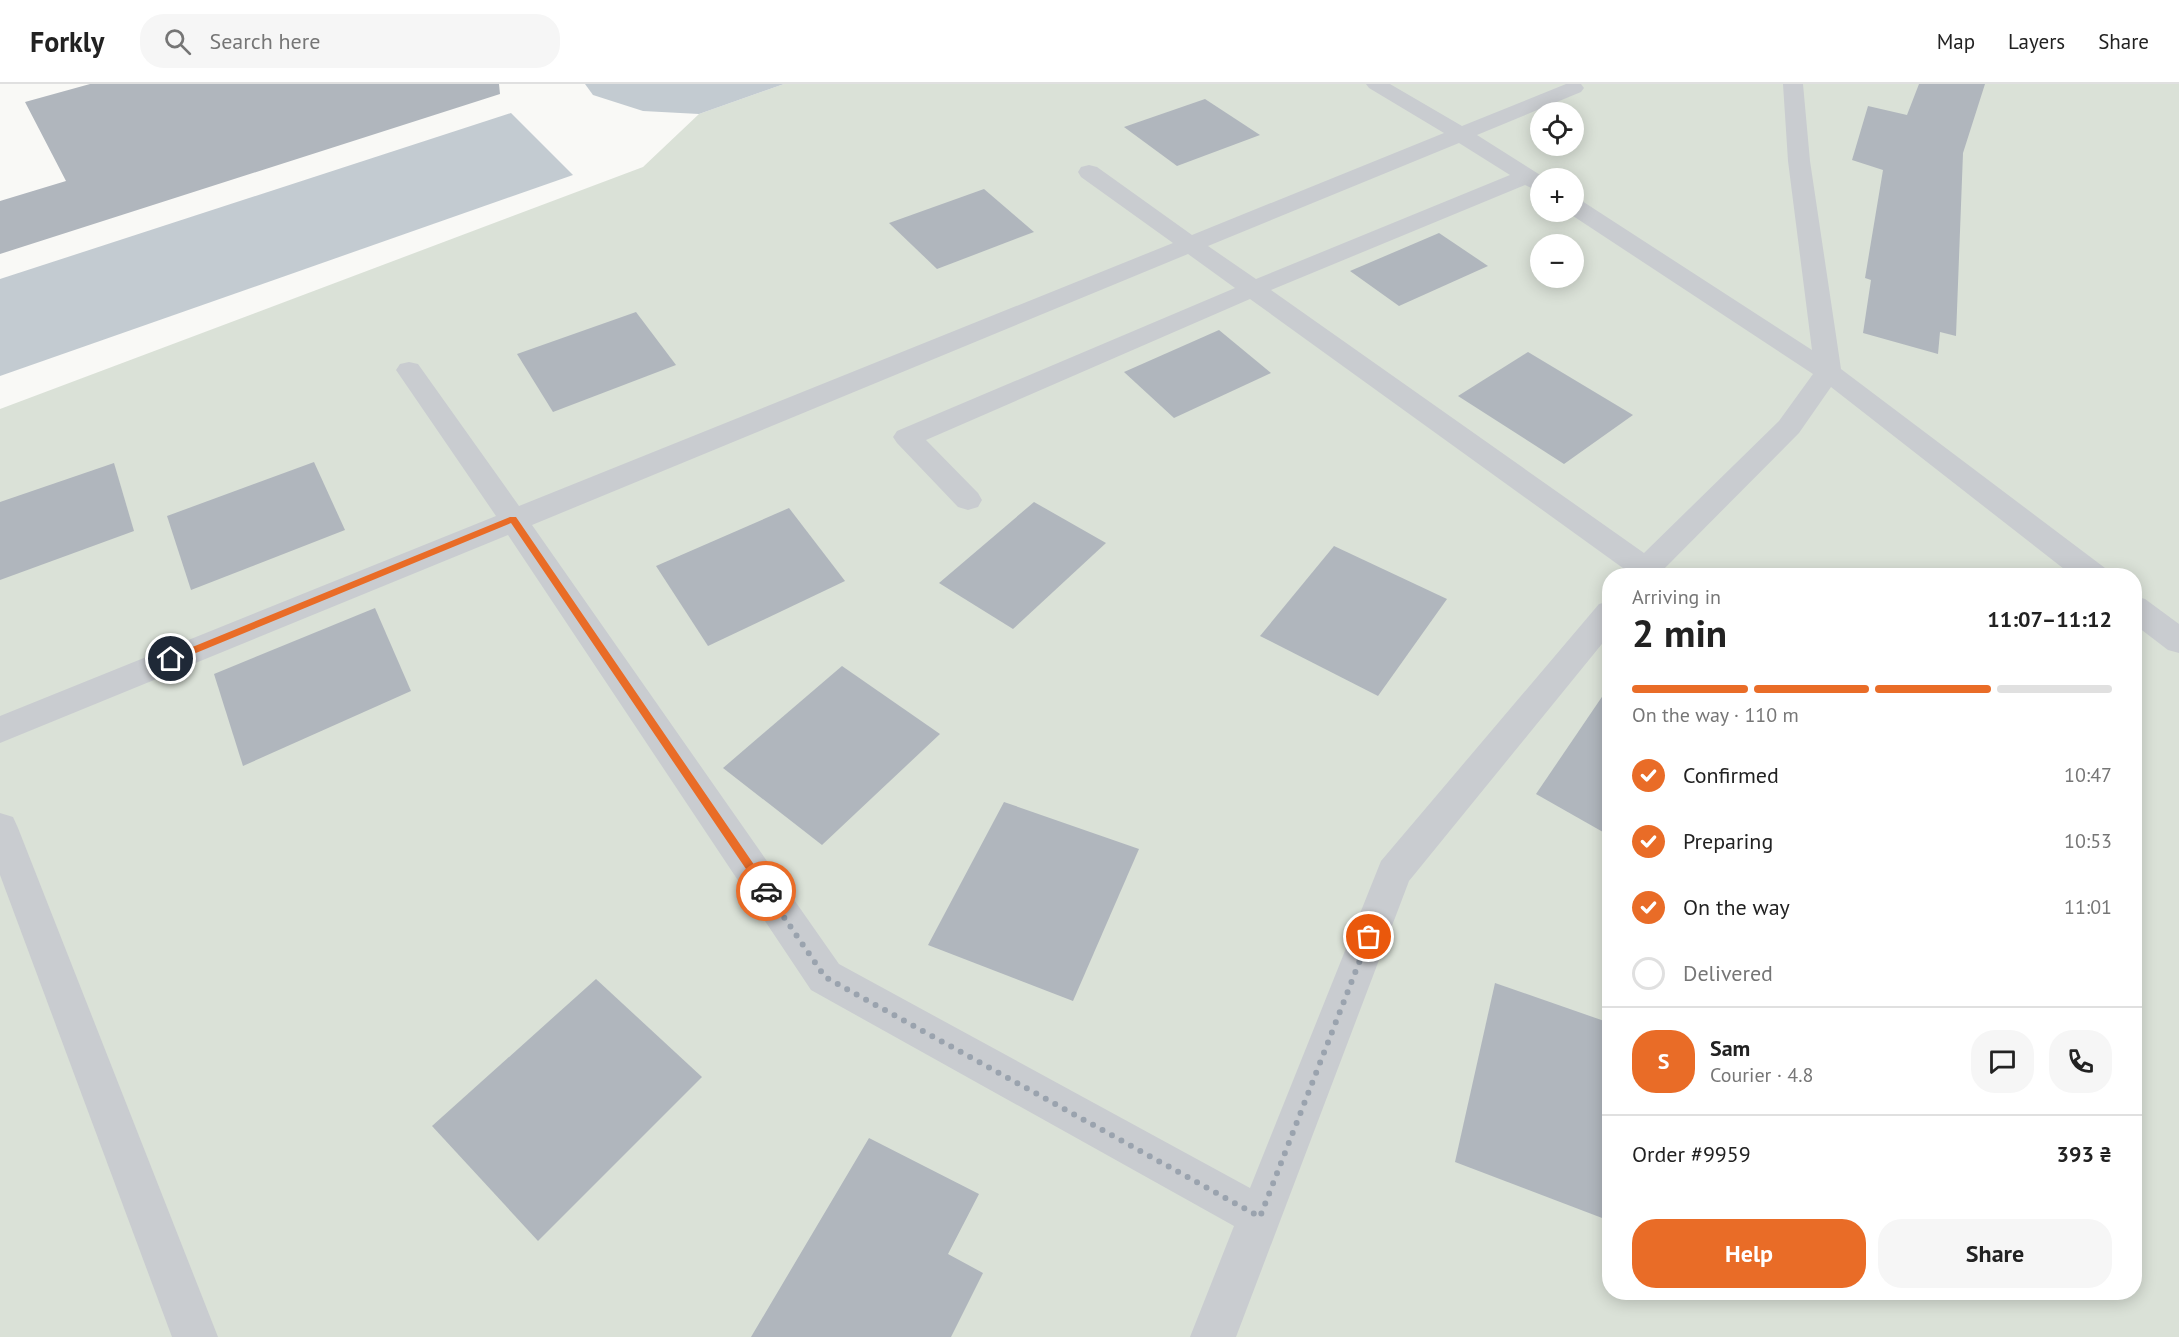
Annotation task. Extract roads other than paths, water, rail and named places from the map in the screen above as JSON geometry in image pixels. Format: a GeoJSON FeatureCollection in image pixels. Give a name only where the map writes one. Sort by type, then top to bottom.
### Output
{"type":"FeatureCollection","features":[{"type":"Feature","properties":{"kind":"street"},"geometry":{"type":"LineString","coordinates":[[1376,84],[1530,178]]}},
{"type":"Feature","properties":{"kind":"street"},"geometry":{"type":"LineString","coordinates":[[1647,568],[1789,427],[1828,372],[1799,161],[1793,84]]}},
{"type":"Feature","properties":{"kind":"street"},"geometry":{"type":"LineString","coordinates":[[0,730],[1574,88]]}},
{"type":"Feature","properties":{"kind":"street"},"geometry":{"type":"LineString","coordinates":[[1089,172],[1635,568]]}},
{"type":"Feature","properties":{"kind":"street"},"geometry":{"type":"LineString","coordinates":[[968,500],[907,437],[1253,289],[1530,182]]}},
{"type":"Feature","properties":{"kind":"street"},"geometry":{"type":"LineString","coordinates":[[1584,213],[1828,372],[2084,568]]}},
{"type":"Feature","properties":{"kind":"street"},"geometry":{"type":"LineString","coordinates":[[409,370],[825,977],[1260,1217]]}},
{"type":"Feature","properties":{"kind":"street"},"geometry":{"type":"LineString","coordinates":[[2142,613],[2179,641]]}},
{"type":"Feature","properties":{"kind":"street"},"geometry":{"type":"LineString","coordinates":[[1213,1337],[1394,872],[1602,622]]}},
{"type":"Feature","properties":{"kind":"street"},"geometry":{"type":"LineString","coordinates":[[0,828],[195,1337]]}}]}
